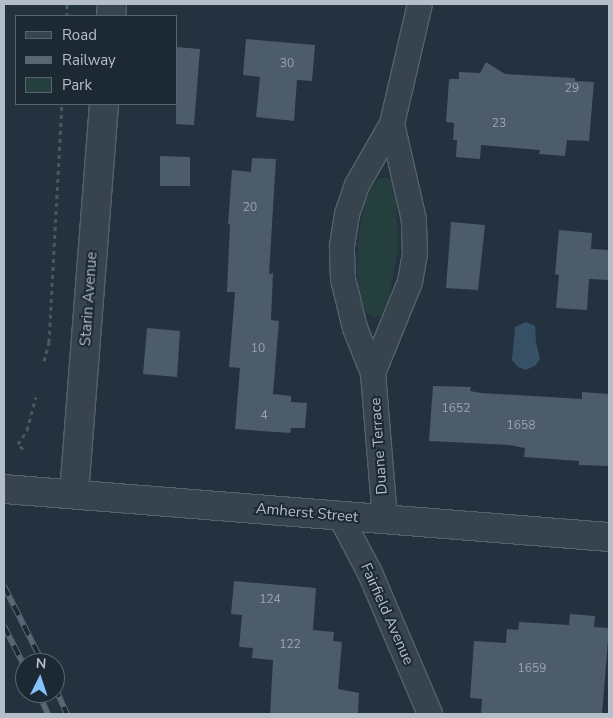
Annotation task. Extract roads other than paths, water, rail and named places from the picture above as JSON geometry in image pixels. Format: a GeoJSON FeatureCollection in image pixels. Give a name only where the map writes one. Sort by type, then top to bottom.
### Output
{"type":"FeatureCollection","features":[{"type":"Feature","properties":{"kind":"street","name":"Duane Terrace"},"geometry":{"type":"LineString","coordinates":[[385,519],[373,372],[355,328],[343,279],[342,246],[347,214],[357,185],[392,124],[420,4]]}},
{"type":"Feature","properties":{"kind":"street","name":"Starin Avenue"},"geometry":{"type":"LineString","coordinates":[[74,494],[104,105]]}},
{"type":"Feature","properties":{"kind":"street","name":"Duane Terrace"},"geometry":{"type":"LineString","coordinates":[[373,372],[410,282],[414,254],[414,220],[392,124]]}},
{"type":"Feature","properties":{"kind":"street","name":"Amherst Street"},"geometry":{"type":"LineString","coordinates":[[12,490],[609,537]]}},
{"type":"Feature","properties":{"kind":"street","name":"Fairfield Avenue"},"geometry":{"type":"LineString","coordinates":[[340,516],[370,573],[430,714]]}},
{"type":"Feature","properties":{"kind":"water"},"geometry":{"type":"Polygon","coordinates":[[[526,322],[535,326],[540,359],[536,365],[526,370],[518,367],[512,360],[515,327],[526,322]]]}},
{"type":"Feature","properties":{"kind":"railway"},"geometry":{"type":"LineString","coordinates":[[4,586],[38,653]]}},
{"type":"Feature","properties":{"kind":"railway"},"geometry":{"type":"LineString","coordinates":[[4,626],[18,653]]}},
{"type":"Feature","properties":{"kind":"railway"},"geometry":{"type":"LineString","coordinates":[[43,703],[48,714]]}},
{"type":"Feature","properties":{"kind":"railway"},"geometry":{"type":"LineString","coordinates":[[62,703],[67,714]]}}]}
